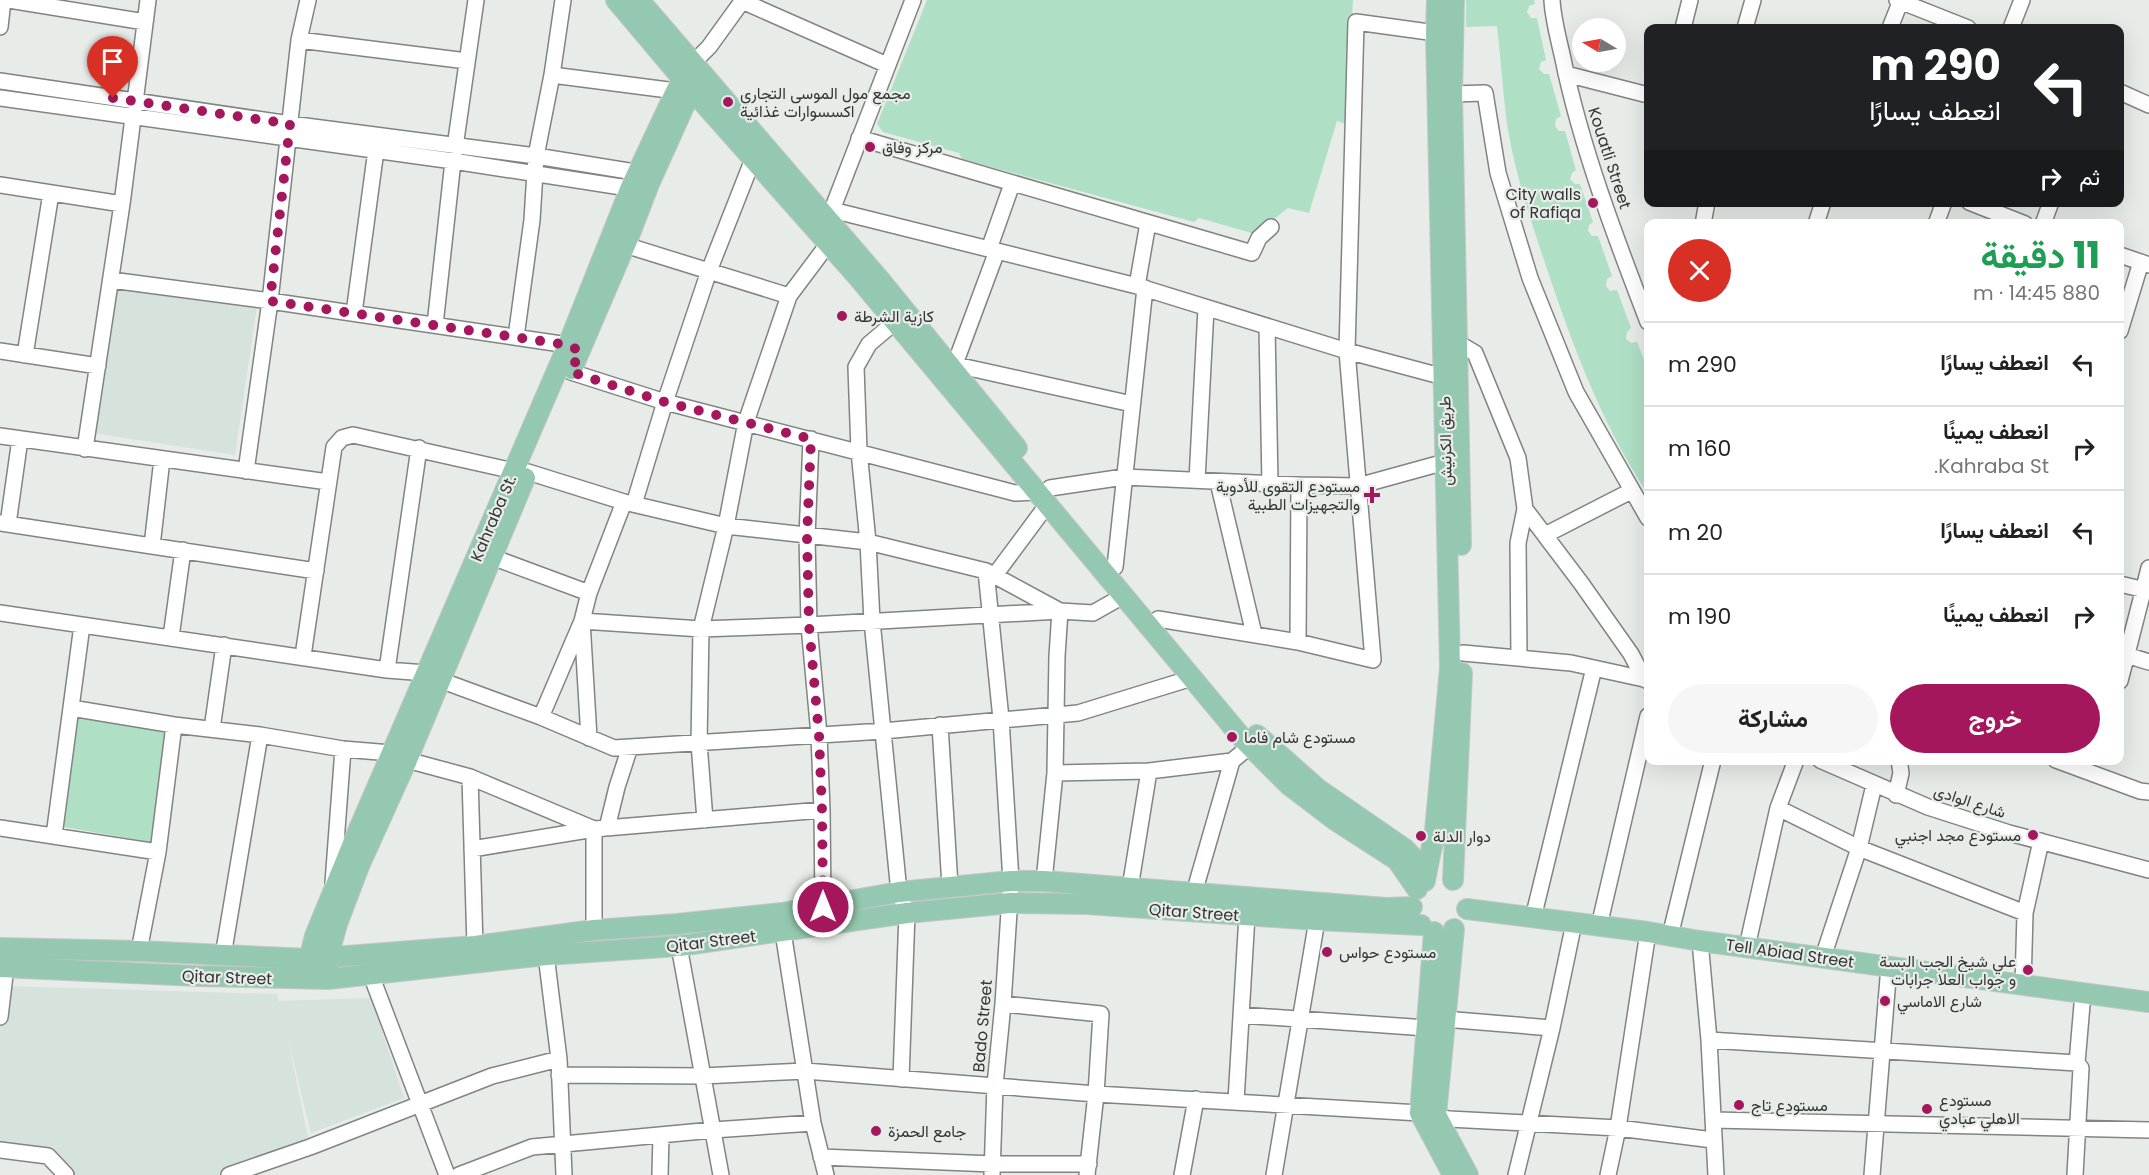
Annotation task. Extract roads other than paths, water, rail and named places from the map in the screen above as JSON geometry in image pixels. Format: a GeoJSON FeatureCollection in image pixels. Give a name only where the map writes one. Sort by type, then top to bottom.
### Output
{"type":"FeatureCollection","features":[{"type":"Feature","properties":{"kind":"main road"},"geometry":{"type":"LineString","coordinates":[[616,0],[820,214],[834,239],[895,322],[1044,495],[1123,596],[1250,746],[1289,785],[1335,820],[1397,860],[1422,907],[1440,933],[1454,929],[1464,919],[1467,909],[1465,892],[1453,880],[1438,877],[1422,907]]}},
{"type":"Feature","properties":{"kind":"main road"},"geometry":{"type":"LineString","coordinates":[[639,0],[689,79],[753,159],[820,214]]}},
{"type":"Feature","properties":{"kind":"main road","name":"طريق الكرنيش"},"geometry":{"type":"LineString","coordinates":[[1437,0],[1436,33],[1463,654],[1453,880]]}},
{"type":"Feature","properties":{"kind":"main road","name":"طريق الكرنيش"},"geometry":{"type":"LineString","coordinates":[[1428,1114],[1422,907],[1435,831],[1450,668],[1445,462],[1451,377],[1458,343],[1452,94],[1454,0]]}},
{"type":"Feature","properties":{"kind":"main road","name":"Kahraba St."},"geometry":{"type":"LineString","coordinates":[[318,958],[337,924],[399,757],[574,348],[642,181],[689,79]]}},
{"type":"Feature","properties":{"kind":"main road","name":"Kahraba St."},"geometry":{"type":"LineString","coordinates":[[433,677],[492,557],[521,471],[571,372],[574,348],[625,245],[642,181]]}},
{"type":"Feature","properties":{"kind":"main road"},"geometry":{"type":"LineString","coordinates":[[834,239],[951,363],[1044,495],[1115,567],[1228,703],[1261,739],[1318,789],[1405,849],[1418,862],[1422,907]]}},
{"type":"Feature","properties":{"kind":"main road","name":"Kahraba St."},"geometry":{"type":"LineString","coordinates":[[318,979],[318,958],[332,894],[399,757]]}},
{"type":"Feature","properties":{"kind":"main road","name":"Qitar Street"},"geometry":{"type":"LineString","coordinates":[[0,948],[318,958],[475,946],[594,930],[677,924],[823,907],[899,892],[1011,881],[1044,881],[1130,888],[1167,901],[1247,915],[1317,920],[1422,907]]}},
{"type":"Feature","properties":{"kind":"main road","name":"Qitar Street"},"geometry":{"type":"LineString","coordinates":[[3,967],[318,979],[546,955],[679,946],[907,913],[1010,903],[1087,904],[1167,901],[1194,893],[1363,907],[1422,907]]}},
{"type":"Feature","properties":{"kind":"main road","name":"Tell Abiad Street"},"geometry":{"type":"LineString","coordinates":[[1467,909],[2149,1002]]}},
{"type":"Feature","properties":{"kind":"main road"},"geometry":{"type":"LineString","coordinates":[[1452,1175],[1428,1114],[1444,1019],[1454,929]]}},
{"type":"Feature","properties":{"kind":"main road"},"geometry":{"type":"LineString","coordinates":[[123,972],[131,951]]}},
{"type":"Feature","properties":{"kind":"main road"},"geometry":{"type":"LineString","coordinates":[[198,954],[198,976]]}},
{"type":"Feature","properties":{"kind":"main road"},"geometry":{"type":"LineString","coordinates":[[1428,1114],[1468,1175]]}},
{"type":"Feature","properties":{"kind":"street"},"geometry":{"type":"LineString","coordinates":[[0,27],[3,0]]}},
{"type":"Feature","properties":{"kind":"street"},"geometry":{"type":"LineString","coordinates":[[9,0],[75,5],[145,22]]}},
{"type":"Feature","properties":{"kind":"street"},"geometry":{"type":"LineString","coordinates":[[85,449],[122,204],[148,0]]}},
{"type":"Feature","properties":{"kind":"street"},"geometry":{"type":"LineString","coordinates":[[246,471],[270,301],[299,40],[308,0]]}},
{"type":"Feature","properties":{"kind":"street"},"geometry":{"type":"LineString","coordinates":[[435,325],[454,153],[476,0]]}},
{"type":"Feature","properties":{"kind":"street"},"geometry":{"type":"LineString","coordinates":[[516,338],[532,220],[536,156],[552,75],[563,0]]}},
{"type":"Feature","properties":{"kind":"street"},"geometry":{"type":"LineString","coordinates":[[552,75],[689,79],[742,0],[887,65]]}},
{"type":"Feature","properties":{"kind":"street"},"geometry":{"type":"LineString","coordinates":[[913,0],[859,138],[820,214],[993,250],[1141,287],[1347,351],[1451,377]]}},
{"type":"Feature","properties":{"kind":"street","name":"Kouatli Street"},"geometry":{"type":"LineString","coordinates":[[1552,0],[1566,74],[1578,119],[1644,311]]}},
{"type":"Feature","properties":{"kind":"street"},"geometry":{"type":"LineString","coordinates":[[1684,24],[1690,0]]}},
{"type":"Feature","properties":{"kind":"street"},"geometry":{"type":"LineString","coordinates":[[1746,24],[1753,0]]}},
{"type":"Feature","properties":{"kind":"street"},"geometry":{"type":"LineString","coordinates":[[1891,24],[1899,0],[1958,24]]}},
{"type":"Feature","properties":{"kind":"street"},"geometry":{"type":"LineString","coordinates":[[2013,24],[2022,0]]}},
{"type":"Feature","properties":{"kind":"street"},"geometry":{"type":"LineString","coordinates":[[1158,619],[1298,642],[1373,660],[1347,351],[1356,22],[1436,33]]}},
{"type":"Feature","properties":{"kind":"street"},"geometry":{"type":"LineString","coordinates":[[299,40],[467,61]]}},
{"type":"Feature","properties":{"kind":"street"},"geometry":{"type":"LineString","coordinates":[[1566,74],[1644,95]]}},
{"type":"Feature","properties":{"kind":"street"},"geometry":{"type":"LineString","coordinates":[[0,81],[136,101],[376,150],[536,156],[642,181]]}},
{"type":"Feature","properties":{"kind":"street"},"geometry":{"type":"LineString","coordinates":[[1452,94],[1485,93],[1498,173],[1530,278],[1576,393],[1644,512]]}},
{"type":"Feature","properties":{"kind":"street"},"geometry":{"type":"LineString","coordinates":[[2124,94],[2149,105]]}},
{"type":"Feature","properties":{"kind":"street"},"geometry":{"type":"LineString","coordinates":[[0,98],[134,117],[290,132],[454,153],[535,173],[642,181]]}},
{"type":"Feature","properties":{"kind":"street"},"geometry":{"type":"LineString","coordinates":[[859,138],[1252,253],[1259,238],[1271,227]]}},
{"type":"Feature","properties":{"kind":"street"},"geometry":{"type":"LineString","coordinates":[[354,313],[376,150]]}},
{"type":"Feature","properties":{"kind":"street"},"geometry":{"type":"LineString","coordinates":[[541,717],[582,621],[589,593],[629,503],[709,271],[753,159]]}},
{"type":"Feature","properties":{"kind":"street"},"geometry":{"type":"LineString","coordinates":[[1012,184],[993,250],[951,363],[1132,404]]}},
{"type":"Feature","properties":{"kind":"street"},"geometry":{"type":"LineString","coordinates":[[0,185],[122,204]]}},
{"type":"Feature","properties":{"kind":"street"},"geometry":{"type":"LineString","coordinates":[[25,355],[51,193]]}},
{"type":"Feature","properties":{"kind":"street"},"geometry":{"type":"LineString","coordinates":[[1982,207],[2012,219]]}},
{"type":"Feature","properties":{"kind":"street"},"geometry":{"type":"LineString","coordinates":[[1115,567],[1148,223]]}},
{"type":"Feature","properties":{"kind":"street"},"geometry":{"type":"LineString","coordinates":[[705,820],[699,743],[701,629],[726,526],[746,422],[789,296],[834,239]]}},
{"type":"Feature","properties":{"kind":"street"},"geometry":{"type":"LineString","coordinates":[[625,245],[789,296]]}},
{"type":"Feature","properties":{"kind":"street"},"geometry":{"type":"LineString","coordinates":[[2124,256],[2145,263],[2124,321]]}},
{"type":"Feature","properties":{"kind":"street"},"geometry":{"type":"LineString","coordinates":[[111,280],[354,313],[574,348]]}},
{"type":"Feature","properties":{"kind":"street"},"geometry":{"type":"LineString","coordinates":[[1197,480],[1206,308]]}},
{"type":"Feature","properties":{"kind":"street"},"geometry":{"type":"LineString","coordinates":[[895,322],[869,344],[856,367],[859,452],[868,542],[872,621],[899,892],[907,913],[901,1079]]}},
{"type":"Feature","properties":{"kind":"street"},"geometry":{"type":"LineString","coordinates":[[1267,327],[1270,484]]}},
{"type":"Feature","properties":{"kind":"street"},"geometry":{"type":"LineString","coordinates":[[1458,343],[1475,353],[1518,459],[1525,509],[1518,543],[1519,658]]}},
{"type":"Feature","properties":{"kind":"street"},"geometry":{"type":"LineString","coordinates":[[0,351],[98,366]]}},
{"type":"Feature","properties":{"kind":"street"},"geometry":{"type":"LineString","coordinates":[[571,372],[665,402],[1015,493],[1044,495],[1124,477],[1358,486],[1445,462]]}},
{"type":"Feature","properties":{"kind":"street"},"geometry":{"type":"LineString","coordinates":[[303,656],[333,447],[342,438],[353,435],[521,471],[629,503],[726,526],[807,537],[868,542],[990,573],[1060,611]]}},
{"type":"Feature","properties":{"kind":"street"},"geometry":{"type":"LineString","coordinates":[[0,436],[328,482]]}},
{"type":"Feature","properties":{"kind":"street"},"geometry":{"type":"LineString","coordinates":[[20,439],[4,523],[316,570]]}},
{"type":"Feature","properties":{"kind":"street"},"geometry":{"type":"LineString","coordinates":[[811,439],[807,537],[809,625],[819,735],[823,907]]}},
{"type":"Feature","properties":{"kind":"street"},"geometry":{"type":"LineString","coordinates":[[387,670],[418,448]]}},
{"type":"Feature","properties":{"kind":"street"},"geometry":{"type":"LineString","coordinates":[[153,546],[162,459]]}},
{"type":"Feature","properties":{"kind":"street"},"geometry":{"type":"LineString","coordinates":[[1218,482],[1254,634]]}},
{"type":"Feature","properties":{"kind":"street"},"geometry":{"type":"LineString","coordinates":[[1298,642],[1299,485]]}},
{"type":"Feature","properties":{"kind":"street"},"geometry":{"type":"LineString","coordinates":[[1545,535],[1631,492]]}},
{"type":"Feature","properties":{"kind":"street"},"geometry":{"type":"LineString","coordinates":[[990,573],[1044,495]]}},
{"type":"Feature","properties":{"kind":"street"},"geometry":{"type":"LineString","coordinates":[[1525,509],[1631,654],[1644,677]]}},
{"type":"Feature","properties":{"kind":"street"},"geometry":{"type":"LineString","coordinates":[[171,637],[183,550]]}},
{"type":"Feature","properties":{"kind":"street"},"geometry":{"type":"LineString","coordinates":[[492,557],[589,593]]}},
{"type":"Feature","properties":{"kind":"street"},"geometry":{"type":"LineString","coordinates":[[2124,651],[2146,591],[2149,568]]}},
{"type":"Feature","properties":{"kind":"street","name":"Bado Street"},"geometry":{"type":"LineString","coordinates":[[990,573],[1011,881],[995,1085],[992,1169]]}},
{"type":"Feature","properties":{"kind":"street"},"geometry":{"type":"LineString","coordinates":[[2124,585],[2146,591]]}},
{"type":"Feature","properties":{"kind":"street"},"geometry":{"type":"LineString","coordinates":[[582,621],[701,629],[1060,611],[1093,613],[1123,596]]}},
{"type":"Feature","properties":{"kind":"street"},"geometry":{"type":"LineString","coordinates":[[1044,881],[1055,773],[1060,611]]}},
{"type":"Feature","properties":{"kind":"street"},"geometry":{"type":"LineString","coordinates":[[0,616],[171,637],[433,677],[541,717],[614,748],[883,731],[1078,713],[1192,678]]}},
{"type":"Feature","properties":{"kind":"street"},"geometry":{"type":"LineString","coordinates":[[582,621],[589,738]]}},
{"type":"Feature","properties":{"kind":"street"},"geometry":{"type":"LineString","coordinates":[[54,836],[82,625]]}},
{"type":"Feature","properties":{"kind":"street"},"geometry":{"type":"LineString","coordinates":[[212,729],[224,645]]}},
{"type":"Feature","properties":{"kind":"street"},"geometry":{"type":"LineString","coordinates":[[1463,654],[1571,663],[1644,680]]}},
{"type":"Feature","properties":{"kind":"street"},"geometry":{"type":"LineString","coordinates":[[2124,654],[2149,662]]}},
{"type":"Feature","properties":{"kind":"street"},"geometry":{"type":"LineString","coordinates":[[1533,918],[1594,668]]}},
{"type":"Feature","properties":{"kind":"street"},"geometry":{"type":"LineString","coordinates":[[71,708],[399,757],[470,777],[601,829]]}},
{"type":"Feature","properties":{"kind":"street"},"geometry":{"type":"LineString","coordinates":[[131,951],[158,852],[174,725]]}},
{"type":"Feature","properties":{"kind":"street"},"geometry":{"type":"LineString","coordinates":[[940,725],[950,886]]}},
{"type":"Feature","properties":{"kind":"street"},"geometry":{"type":"LineString","coordinates":[[1599,927],[1644,733]]}},
{"type":"Feature","properties":{"kind":"street"},"geometry":{"type":"LineString","coordinates":[[223,956],[260,735]]}},
{"type":"Feature","properties":{"kind":"street"},"geometry":{"type":"LineString","coordinates":[[1055,773],[1149,771],[1232,761],[1250,746]]}},
{"type":"Feature","properties":{"kind":"street"},"geometry":{"type":"LineString","coordinates":[[594,930],[601,829],[630,747]]}},
{"type":"Feature","properties":{"kind":"street"},"geometry":{"type":"LineString","coordinates":[[332,894],[344,749]]}},
{"type":"Feature","properties":{"kind":"street"},"geometry":{"type":"LineString","coordinates":[[1194,893],[1232,761]]}},
{"type":"Feature","properties":{"kind":"street"},"geometry":{"type":"LineString","coordinates":[[1671,936],[1712,765]]}},
{"type":"Feature","properties":{"kind":"street"},"geometry":{"type":"LineString","coordinates":[[1747,947],[1778,808],[1794,765]]}},
{"type":"Feature","properties":{"kind":"street","name":"شارع الوادى"},"geometry":{"type":"LineString","coordinates":[[1831,765],[1896,795],[2009,833],[2149,870]]}},
{"type":"Feature","properties":{"kind":"street"},"geometry":{"type":"LineString","coordinates":[[1896,795],[1899,765]]}},
{"type":"Feature","properties":{"kind":"street"},"geometry":{"type":"LineString","coordinates":[[2096,767],[2140,791],[2149,792]]}},
{"type":"Feature","properties":{"kind":"street"},"geometry":{"type":"LineString","coordinates":[[1130,888],[1149,771]]}},
{"type":"Feature","properties":{"kind":"street"},"geometry":{"type":"LineString","coordinates":[[470,777],[475,946]]}},
{"type":"Feature","properties":{"kind":"street"},"geometry":{"type":"LineString","coordinates":[[1823,957],[1858,848],[1874,785]]}},
{"type":"Feature","properties":{"kind":"street"},"geometry":{"type":"LineString","coordinates":[[1778,808],[1858,848],[2025,913]]}},
{"type":"Feature","properties":{"kind":"street"},"geometry":{"type":"LineString","coordinates":[[472,849],[601,829],[822,810]]}},
{"type":"Feature","properties":{"kind":"street"},"geometry":{"type":"LineString","coordinates":[[0,828],[158,852]]}},
{"type":"Feature","properties":{"kind":"street"},"geometry":{"type":"LineString","coordinates":[[2023,985],[2025,913],[2041,842]]}},
{"type":"Feature","properties":{"kind":"street"},"geometry":{"type":"LineString","coordinates":[[1236,1101],[1247,915]]}},
{"type":"Feature","properties":{"kind":"street"},"geometry":{"type":"LineString","coordinates":[[1274,1175],[1317,920]]}},
{"type":"Feature","properties":{"kind":"street"},"geometry":{"type":"LineString","coordinates":[[1516,1175],[1552,1028],[1574,923]]}},
{"type":"Feature","properties":{"kind":"street"},"geometry":{"type":"LineString","coordinates":[[783,932],[813,1123],[826,1175]]}},
{"type":"Feature","properties":{"kind":"street"},"geometry":{"type":"LineString","coordinates":[[1608,1175],[1618,1128],[1648,932]]}},
{"type":"Feature","properties":{"kind":"street"},"geometry":{"type":"LineString","coordinates":[[1700,941],[1709,1040],[1716,1175]]}},
{"type":"Feature","properties":{"kind":"street"},"geometry":{"type":"LineString","coordinates":[[679,946],[721,1175]]}},
{"type":"Feature","properties":{"kind":"street"},"geometry":{"type":"LineString","coordinates":[[546,955],[559,1059],[564,1175]]}},
{"type":"Feature","properties":{"kind":"street"},"geometry":{"type":"LineString","coordinates":[[1872,1175],[1889,966]]}},
{"type":"Feature","properties":{"kind":"street"},"geometry":{"type":"LineString","coordinates":[[0,1017],[3,967]]}},
{"type":"Feature","properties":{"kind":"street"},"geometry":{"type":"LineString","coordinates":[[371,975],[447,1175]]}},
{"type":"Feature","properties":{"kind":"street"},"geometry":{"type":"LineString","coordinates":[[2075,1175],[2081,1068],[2077,1062],[2083,993]]}},
{"type":"Feature","properties":{"kind":"street"},"geometry":{"type":"LineString","coordinates":[[821,1157],[956,1169],[1088,1169],[1101,1014],[1003,1004]]}},
{"type":"Feature","properties":{"kind":"street"},"geometry":{"type":"LineString","coordinates":[[1240,1015],[1426,1028]]}},
{"type":"Feature","properties":{"kind":"street"},"geometry":{"type":"LineString","coordinates":[[1444,1019],[1552,1028]]}},
{"type":"Feature","properties":{"kind":"street"},"geometry":{"type":"LineString","coordinates":[[1709,1040],[2077,1062]]}},
{"type":"Feature","properties":{"kind":"street"},"geometry":{"type":"LineString","coordinates":[[229,1175],[492,1076],[559,1059]]}},
{"type":"Feature","properties":{"kind":"street"},"geometry":{"type":"LineString","coordinates":[[559,1075],[703,1076],[805,1071],[1096,1094],[1428,1114],[1449,1119],[1618,1128],[1713,1140]]}},
{"type":"Feature","properties":{"kind":"street"},"geometry":{"type":"LineString","coordinates":[[1182,1175],[1196,1099]]}},
{"type":"Feature","properties":{"kind":"street"},"geometry":{"type":"LineString","coordinates":[[1713,1120],[2149,1130]]}},
{"type":"Feature","properties":{"kind":"street"},"geometry":{"type":"LineString","coordinates":[[459,1175],[532,1147],[813,1123]]}},
{"type":"Feature","properties":{"kind":"street"},"geometry":{"type":"LineString","coordinates":[[660,1175],[661,1135]]}},
{"type":"Feature","properties":{"kind":"street"},"geometry":{"type":"LineString","coordinates":[[0,1150],[48,1156],[61,1172]]}},
{"type":"Feature","properties":{"kind":"place","name":"مجمع مول الموسى التجاري اكسسوارات غذائية"},"geometry":{"type":"Point","coordinates":[728,102]}},
{"type":"Feature","properties":{"kind":"place","name":"مركز وفاق"},"geometry":{"type":"Point","coordinates":[870,147]}},
{"type":"Feature","properties":{"kind":"place","name":"City walls of Rafiqa"},"geometry":{"type":"Point","coordinates":[1593,203]}},
{"type":"Feature","properties":{"kind":"place","name":"كازية الشرطة"},"geometry":{"type":"Point","coordinates":[842,316]}},
{"type":"Feature","properties":{"kind":"place","name":"مستودع التقوى للأدوية والتجهيزات الطبية"},"geometry":{"type":"Point","coordinates":[1372,495]}},
{"type":"Feature","properties":{"kind":"place","name":"مستودع شام فاما"},"geometry":{"type":"Point","coordinates":[1232,737]}},
{"type":"Feature","properties":{"kind":"place","name":"مستودع مجد اجنبي"},"geometry":{"type":"Point","coordinates":[2033,835]}},
{"type":"Feature","properties":{"kind":"place","name":"دوار الدلة"},"geometry":{"type":"Point","coordinates":[1421,836]}},
{"type":"Feature","properties":{"kind":"place","name":"مستودع حواس"},"geometry":{"type":"Point","coordinates":[1327,952]}},
{"type":"Feature","properties":{"kind":"place","name":"علي شيخ الجب البسة و جواب العلا جرابات"},"geometry":{"type":"Point","coordinates":[2028,970]}},
{"type":"Feature","properties":{"kind":"place","name":"شارع الاماسي"},"geometry":{"type":"Point","coordinates":[1885,1001]}},
{"type":"Feature","properties":{"kind":"place","name":"مستودع تاج"},"geometry":{"type":"Point","coordinates":[1739,1105]}},
{"type":"Feature","properties":{"kind":"place","name":"مستودع الاهلي عبادي"},"geometry":{"type":"Point","coordinates":[1927,1109]}},
{"type":"Feature","properties":{"kind":"place","name":"جامع الحمزة"},"geometry":{"type":"Point","coordinates":[876,1131]}}]}
